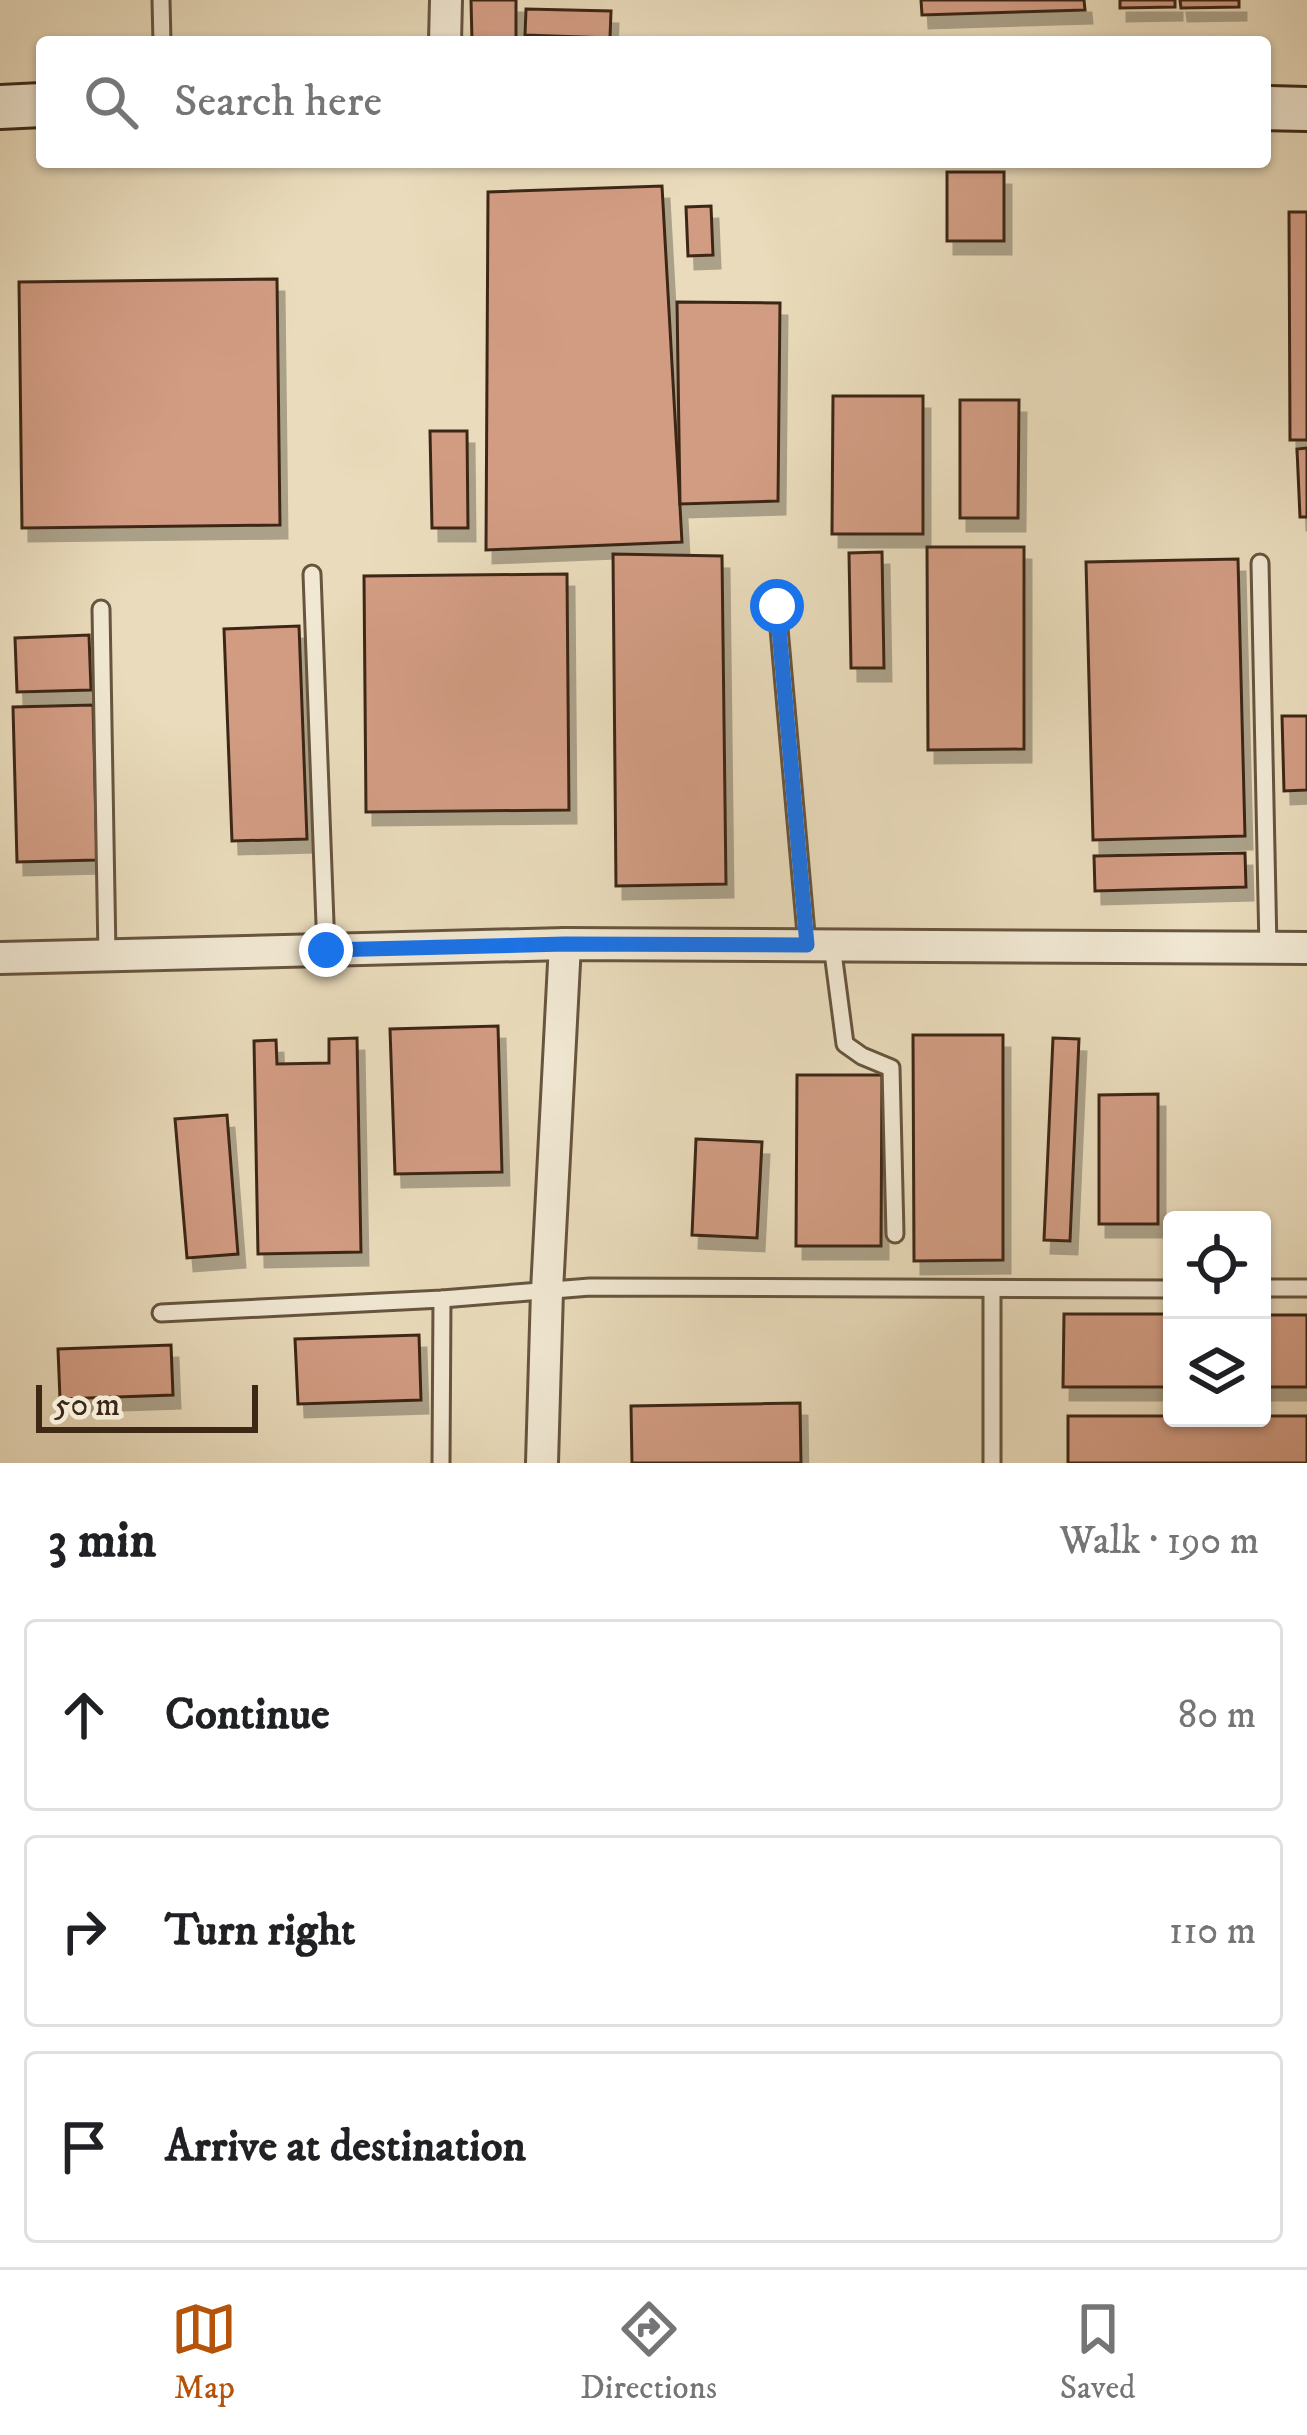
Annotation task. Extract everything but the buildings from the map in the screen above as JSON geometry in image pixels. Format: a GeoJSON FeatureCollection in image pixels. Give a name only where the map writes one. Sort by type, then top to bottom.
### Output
{"type":"FeatureCollection","features":[{"type":"Feature","properties":{"kind":"street"},"geometry":{"type":"LineString","coordinates":[[445,36],[446,0]]}},
{"type":"Feature","properties":{"kind":"street"},"geometry":{"type":"LineString","coordinates":[[0,107],[36,105]]}},
{"type":"Feature","properties":{"kind":"street"},"geometry":{"type":"LineString","coordinates":[[1271,108],[1307,109]]}},
{"type":"Feature","properties":{"kind":"street"},"geometry":{"type":"LineString","coordinates":[[0,958],[565,944],[1307,948]]}},
{"type":"Feature","properties":{"kind":"street"},"geometry":{"type":"LineString","coordinates":[[542,1463],[565,944]]}},
{"type":"Feature","properties":{"kind":"lane"},"geometry":{"type":"LineString","coordinates":[[161,0],[162,36]]}},
{"type":"Feature","properties":{"kind":"lane"},"geometry":{"type":"LineString","coordinates":[[1260,563],[1268,948]]}},
{"type":"Feature","properties":{"kind":"lane"},"geometry":{"type":"LineString","coordinates":[[312,574],[326,950]]}},
{"type":"Feature","properties":{"kind":"lane"},"geometry":{"type":"LineString","coordinates":[[777,606],[820,945],[845,1044],[891,1068],[895,1234]]}},
{"type":"Feature","properties":{"kind":"lane"},"geometry":{"type":"LineString","coordinates":[[100,609],[107,955]]}},
{"type":"Feature","properties":{"kind":"lane"},"geometry":{"type":"LineString","coordinates":[[160,1312],[590,1287],[1163,1289]]}},
{"type":"Feature","properties":{"kind":"lane"},"geometry":{"type":"LineString","coordinates":[[1271,1288],[1307,1288]]}},
{"type":"Feature","properties":{"kind":"lane"},"geometry":{"type":"LineString","coordinates":[[992,1290],[992,1463]]}},
{"type":"Feature","properties":{"kind":"lane"},"geometry":{"type":"LineString","coordinates":[[441,1463],[442,1299]]}},
{"type":"Feature","properties":{"kind":"route"},"geometry":{"type":"LineString","coordinates":[[326,950],[807,945],[777,606]]}}]}
